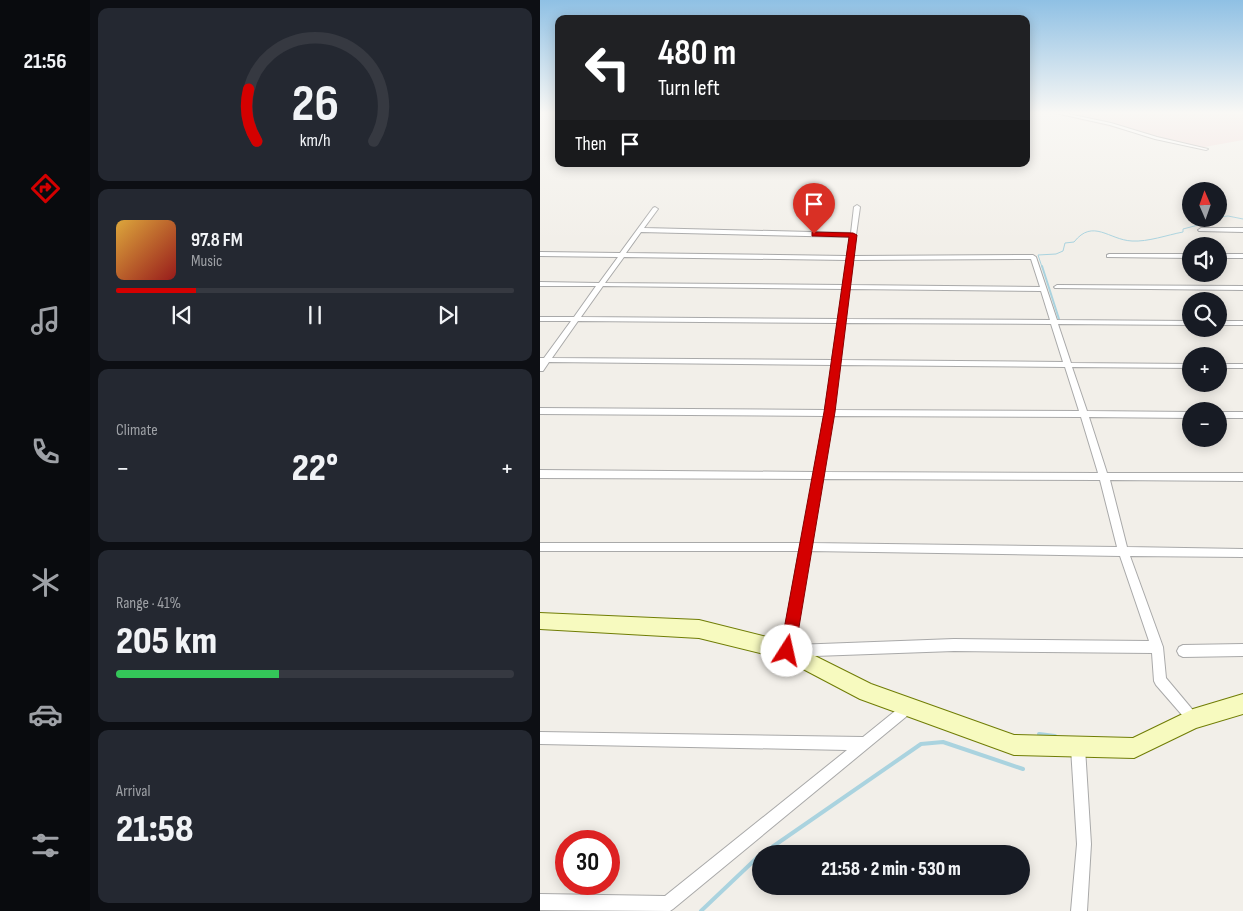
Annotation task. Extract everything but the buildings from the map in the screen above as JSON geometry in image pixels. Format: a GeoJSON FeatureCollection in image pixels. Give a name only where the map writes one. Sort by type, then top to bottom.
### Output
{"type":"FeatureCollection","features":[{"type":"Feature","properties":{"kind":"street"},"geometry":{"type":"LineString","coordinates":[[787,651],[829,412],[856,207]]}},
{"type":"Feature","properties":{"kind":"street"},"geometry":{"type":"LineString","coordinates":[[540,369],[543,360],[576,319],[619,256],[655,209]]}},
{"type":"Feature","properties":{"kind":"street"},"geometry":{"type":"LineString","coordinates":[[640,230],[853,235]]}},
{"type":"Feature","properties":{"kind":"street"},"geometry":{"type":"LineString","coordinates":[[1201,230],[1243,230]]}},
{"type":"Feature","properties":{"kind":"street"},"geometry":{"type":"LineString","coordinates":[[540,254],[850,258],[1033,257],[1069,365],[1104,476],[1124,550],[1156,647],[1160,681],[1193,719]]}},
{"type":"Feature","properties":{"kind":"street"},"geometry":{"type":"LineString","coordinates":[[1109,256],[1182,256]]}},
{"type":"Feature","properties":{"kind":"street"},"geometry":{"type":"LineString","coordinates":[[1227,256],[1243,256]]}},
{"type":"Feature","properties":{"kind":"street"},"geometry":{"type":"LineString","coordinates":[[540,284],[1044,289]]}},
{"type":"Feature","properties":{"kind":"street"},"geometry":{"type":"LineString","coordinates":[[1057,287],[1243,288]]}},
{"type":"Feature","properties":{"kind":"street"},"geometry":{"type":"LineString","coordinates":[[540,319],[1182,323]]}},
{"type":"Feature","properties":{"kind":"street"},"geometry":{"type":"LineString","coordinates":[[1227,323],[1243,323]]}},
{"type":"Feature","properties":{"kind":"street"},"geometry":{"type":"LineString","coordinates":[[543,360],[1182,366]]}},
{"type":"Feature","properties":{"kind":"street"},"geometry":{"type":"LineString","coordinates":[[1227,366],[1243,366]]}},
{"type":"Feature","properties":{"kind":"street"},"geometry":{"type":"LineString","coordinates":[[540,411],[1182,415]]}},
{"type":"Feature","properties":{"kind":"street"},"geometry":{"type":"LineString","coordinates":[[1227,415],[1243,416]]}},
{"type":"Feature","properties":{"kind":"street"},"geometry":{"type":"LineString","coordinates":[[540,474],[1243,477]]}},
{"type":"Feature","properties":{"kind":"street"},"geometry":{"type":"LineString","coordinates":[[540,547],[805,547],[1243,553]]}},
{"type":"Feature","properties":{"kind":"street"},"geometry":{"type":"LineString","coordinates":[[540,621],[699,629],[787,651],[867,692],[1014,745],[1134,748],[1193,719],[1243,704]]}},
{"type":"Feature","properties":{"kind":"street"},"geometry":{"type":"LineString","coordinates":[[787,651],[954,644],[1156,647]]}},
{"type":"Feature","properties":{"kind":"street"},"geometry":{"type":"LineString","coordinates":[[1183,651],[1243,650]]}},
{"type":"Feature","properties":{"kind":"street"},"geometry":{"type":"LineString","coordinates":[[540,902],[668,904],[910,707]]}},
{"type":"Feature","properties":{"kind":"street"},"geometry":{"type":"LineString","coordinates":[[540,738],[865,744]]}},
{"type":"Feature","properties":{"kind":"street"},"geometry":{"type":"LineString","coordinates":[[1078,748],[1084,844],[1079,911]]}},
{"type":"Feature","properties":{"kind":"waterway"},"geometry":{"type":"LineString","coordinates":[[1228,216],[1243,219]]}},
{"type":"Feature","properties":{"kind":"waterway"},"geometry":{"type":"LineString","coordinates":[[1042,267],[1038,255],[1056,254],[1063,251],[1065,243],[1074,242],[1081,235],[1088,232],[1102,232],[1132,241],[1158,238],[1183,232],[1183,229],[1187,228]]}},
{"type":"Feature","properties":{"kind":"waterway"},"geometry":{"type":"LineString","coordinates":[[1042,266],[1059,319]]}},
{"type":"Feature","properties":{"kind":"waterway"},"geometry":{"type":"LineString","coordinates":[[1039,734],[1055,736]]}},
{"type":"Feature","properties":{"kind":"waterway"},"geometry":{"type":"LineString","coordinates":[[775,845],[921,744],[943,742],[1023,769]]}},
{"type":"Feature","properties":{"kind":"waterway"},"geometry":{"type":"LineString","coordinates":[[701,911],[752,863]]}},
{"type":"Feature","properties":{"kind":"route"},"geometry":{"type":"LineString","coordinates":[[787,651],[829,412],[853,235],[814,234]]}}]}
